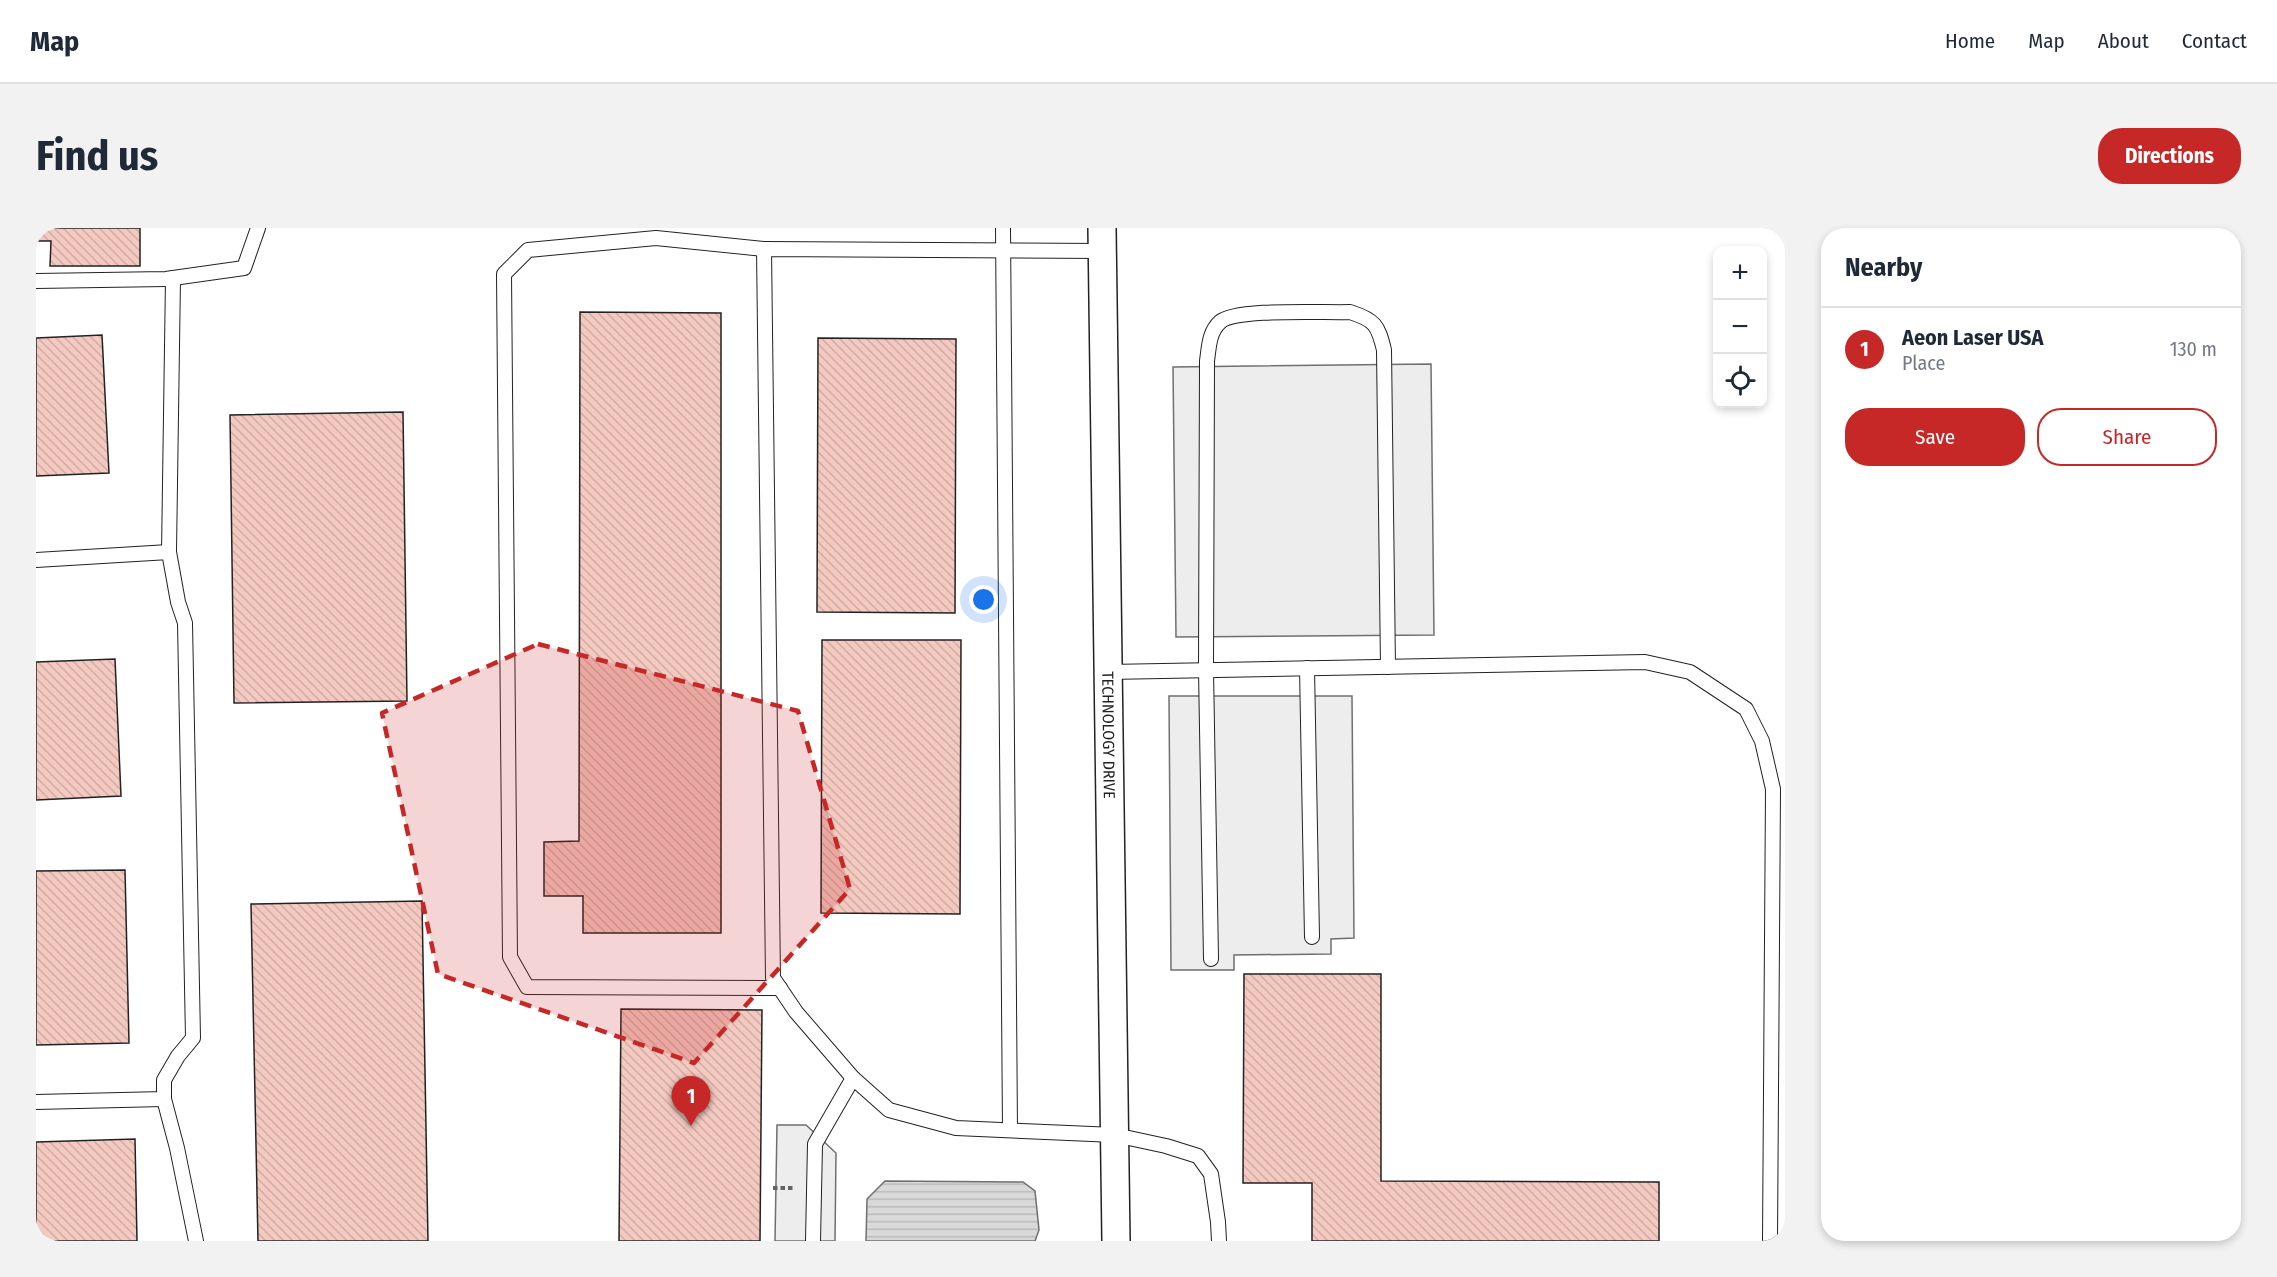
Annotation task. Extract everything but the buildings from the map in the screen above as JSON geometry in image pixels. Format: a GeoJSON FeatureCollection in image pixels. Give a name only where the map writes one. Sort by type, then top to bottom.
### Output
{"type":"FeatureCollection","features":[{"type":"Feature","properties":{"kind":"street","name":"TECHNOLOGY DRIVE"},"geometry":{"type":"LineString","coordinates":[[1102,240],[1116,1241]]}},
{"type":"Feature","properties":{"kind":"lane"},"geometry":{"type":"LineString","coordinates":[[36,281],[173,278],[244,268],[258,228]]}},
{"type":"Feature","properties":{"kind":"lane"},"geometry":{"type":"LineString","coordinates":[[1003,228],[1010,1130]]}},
{"type":"Feature","properties":{"kind":"lane"},"geometry":{"type":"LineString","coordinates":[[780,988],[527,987],[510,957],[504,274],[528,250],[656,238],[764,249],[1003,251],[1102,240]]}},
{"type":"Feature","properties":{"kind":"lane"},"geometry":{"type":"LineString","coordinates":[[764,249],[773,978],[796,1012],[853,1078],[889,1110],[956,1128],[1114,1135],[1166,1146],[1198,1156],[1211,1174],[1219,1241]]}},
{"type":"Feature","properties":{"kind":"lane"},"geometry":{"type":"LineString","coordinates":[[173,278],[169,552],[178,602],[185,623],[193,1038],[177,1056],[164,1080],[164,1099],[177,1148],[196,1241]]}},
{"type":"Feature","properties":{"kind":"lane"},"geometry":{"type":"LineString","coordinates":[[1211,958],[1206,670],[1207,361],[1211,334],[1221,321],[1239,314],[1350,312],[1366,317],[1380,330],[1384,350],[1388,667]]}},
{"type":"Feature","properties":{"kind":"lane"},"geometry":{"type":"LineString","coordinates":[[36,560],[169,552]]}},
{"type":"Feature","properties":{"kind":"lane"},"geometry":{"type":"LineString","coordinates":[[1108,672],[1645,662],[1690,672],[1746,709],[1762,741],[1773,789],[1770,1241]]}},
{"type":"Feature","properties":{"kind":"lane"},"geometry":{"type":"LineString","coordinates":[[1306,668],[1312,937]]}},
{"type":"Feature","properties":{"kind":"lane"},"geometry":{"type":"LineString","coordinates":[[813,1241],[815,1144],[853,1078]]}},
{"type":"Feature","properties":{"kind":"lane"},"geometry":{"type":"LineString","coordinates":[[36,1102],[164,1099]]}},
{"type":"Feature","properties":{"kind":"path"},"geometry":{"type":"LineString","coordinates":[[773,1188],[802,1188]]}},
{"type":"Feature","properties":{"kind":"highlighted area"},"geometry":{"type":"Polygon","coordinates":[[[538,644],[798,711],[850,889],[694,1063],[438,974],[382,713],[538,644]]]}},
{"type":"Feature","properties":{"kind":"shaded area"},"geometry":{"type":"Polygon","coordinates":[[[1431,364],[1434,635],[1176,637],[1173,367],[1431,364]]]}},
{"type":"Feature","properties":{"kind":"shaded area"},"geometry":{"type":"Polygon","coordinates":[[[1169,696],[1352,696],[1354,938],[1331,939],[1331,954],[1234,955],[1234,970],[1171,970],[1169,696]]]}},
{"type":"Feature","properties":{"kind":"shaded area"},"geometry":{"type":"Polygon","coordinates":[[[777,1125],[806,1125],[836,1153],[835,1241],[775,1241],[777,1125]]]}},
{"type":"Feature","properties":{"kind":"shaded area"},"geometry":{"type":"Polygon","coordinates":[[[885,1181],[1023,1182],[1035,1191],[1039,1230],[1035,1241],[866,1241],[867,1199],[885,1181]]]}},
{"type":"Feature","properties":{"kind":"place","name":"Aeon Laser USA"},"geometry":{"type":"Point","coordinates":[691,1126]}}]}
